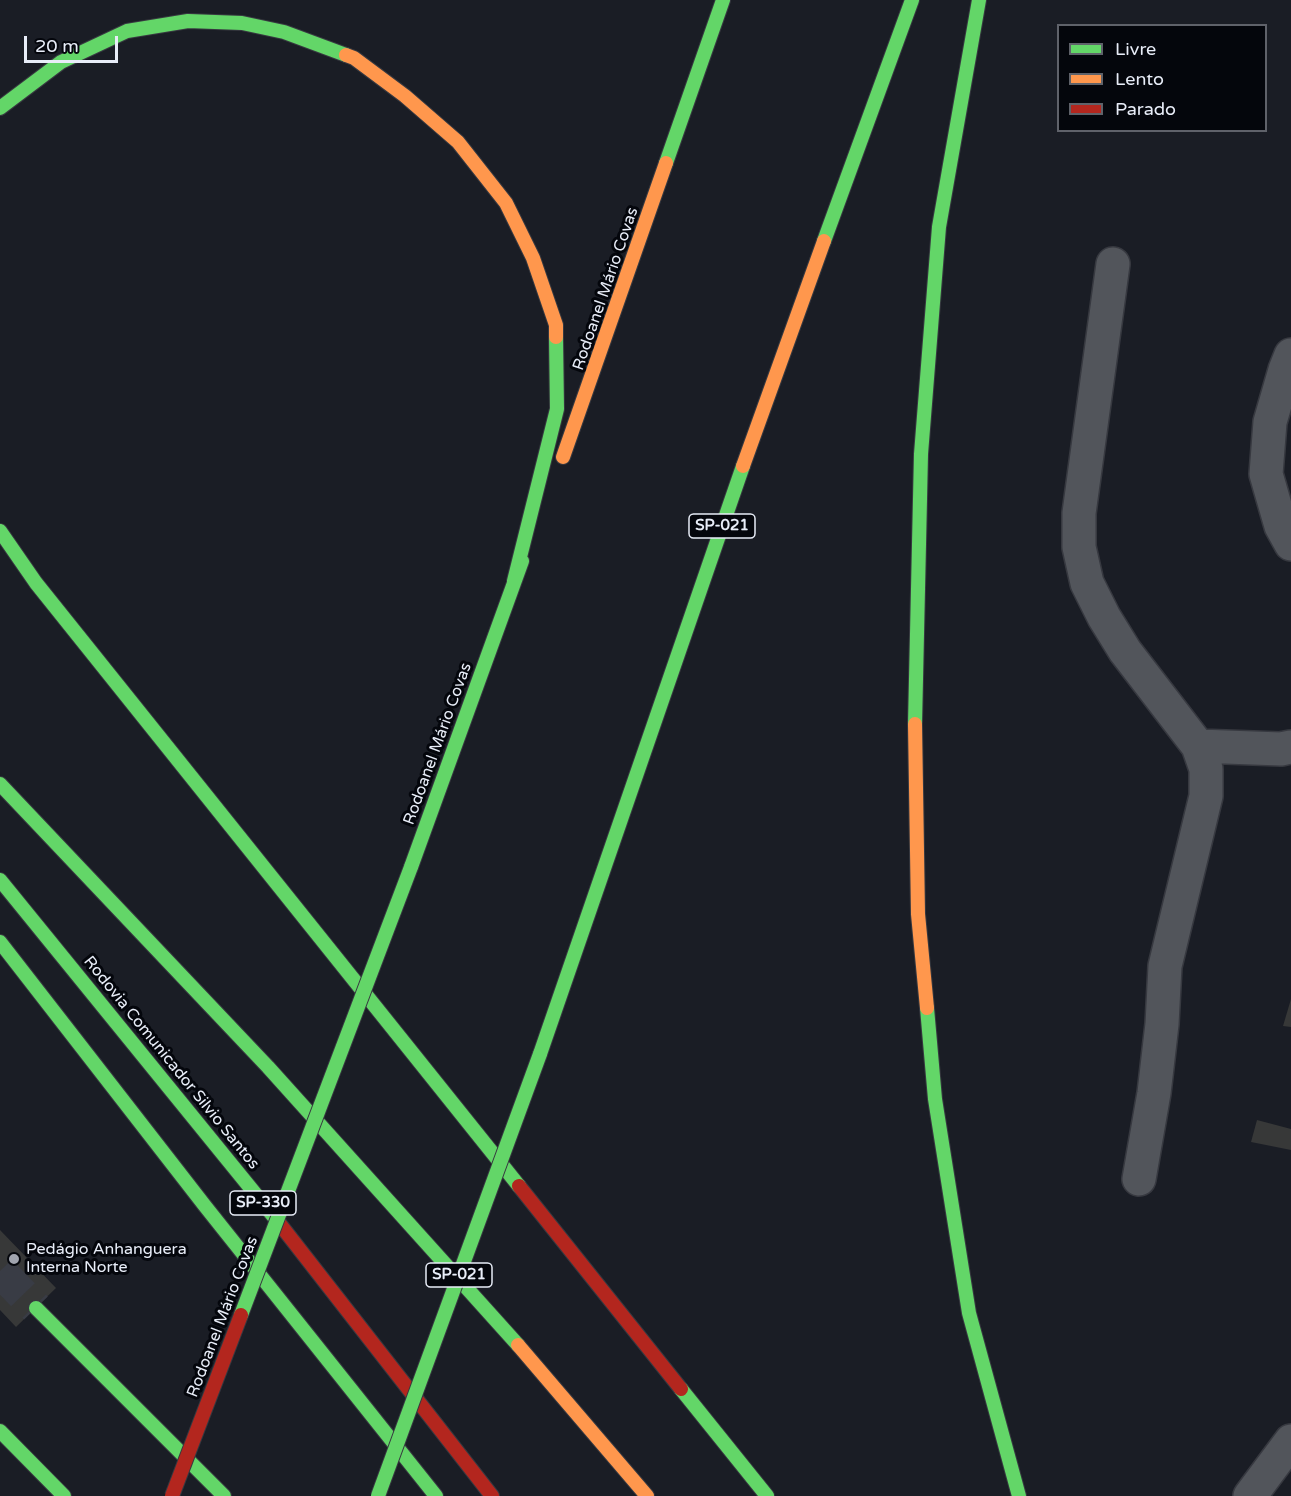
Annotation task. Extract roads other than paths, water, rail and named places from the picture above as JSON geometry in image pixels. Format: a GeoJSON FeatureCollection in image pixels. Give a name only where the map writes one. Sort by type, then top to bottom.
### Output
{"type":"FeatureCollection","features":[{"type":"Feature","properties":{"kind":"highway","name":"Rodoanel Mário Covas"},"geometry":{"type":"LineString","coordinates":[[172,1496],[411,867],[514,581],[575,427],[723,0]]}},
{"type":"Feature","properties":{"kind":"highway","name":"SP-021"},"geometry":{"type":"LineString","coordinates":[[378,1496],[540,1054],[751,442],[912,0]]}},
{"type":"Feature","properties":{"kind":"highway"},"geometry":{"type":"LineString","coordinates":[[979,0],[939,227],[921,454],[915,697],[918,914],[935,1098],[969,1313],[1019,1496]]}},
{"type":"Feature","properties":{"kind":"highway"},"geometry":{"type":"LineString","coordinates":[[0,108],[61,62],[127,32],[188,21],[242,23],[285,32],[354,58],[405,96],[458,142],[506,203],[533,258],[556,325],[557,408],[514,581]]}},
{"type":"Feature","properties":{"kind":"highway"},"geometry":{"type":"LineString","coordinates":[[0,531],[36,583],[767,1496]]}},
{"type":"Feature","properties":{"kind":"highway"},"geometry":{"type":"LineString","coordinates":[[0,784],[268,1067],[558,1390],[647,1496]]}},
{"type":"Feature","properties":{"kind":"highway","name":"Rodovia Comunicador Silvio Santos"},"geometry":{"type":"LineString","coordinates":[[0,880],[240,1173],[492,1496]]}},
{"type":"Feature","properties":{"kind":"highway","name":"SP-330"},"geometry":{"type":"LineString","coordinates":[[0,942],[205,1206],[436,1496]]}},
{"type":"Feature","properties":{"kind":"highway"},"geometry":{"type":"LineString","coordinates":[[36,1308],[224,1496]]}},
{"type":"Feature","properties":{"kind":"highway"},"geometry":{"type":"LineString","coordinates":[[0,1431],[64,1496]]}},
{"type":"Feature","properties":{"kind":"street"},"geometry":{"type":"LineString","coordinates":[[1113,264],[1079,513],[1079,547],[1087,584],[1104,617],[1125,651],[1198,746],[1206,769],[1206,796],[1165,966],[1162,1024],[1154,1093],[1139,1179]]}},
{"type":"Feature","properties":{"kind":"street"},"geometry":{"type":"LineString","coordinates":[[1291,355],[1270,422],[1266,474],[1281,526],[1291,544]]}},
{"type":"Feature","properties":{"kind":"street"},"geometry":{"type":"LineString","coordinates":[[1198,746],[1281,749],[1291,747]]}},
{"type":"Feature","properties":{"kind":"street"},"geometry":{"type":"LineString","coordinates":[[1250,1496],[1291,1441]]}},
{"type":"Feature","properties":{"kind":"tunnel"},"geometry":{"type":"LineString","coordinates":[[0,1271],[36,1308]]}},
{"type":"Feature","properties":{"kind":"place","name":"Pedágio Anhanguera Interna Norte"},"geometry":{"type":"Point","coordinates":[14,1259]}}]}
